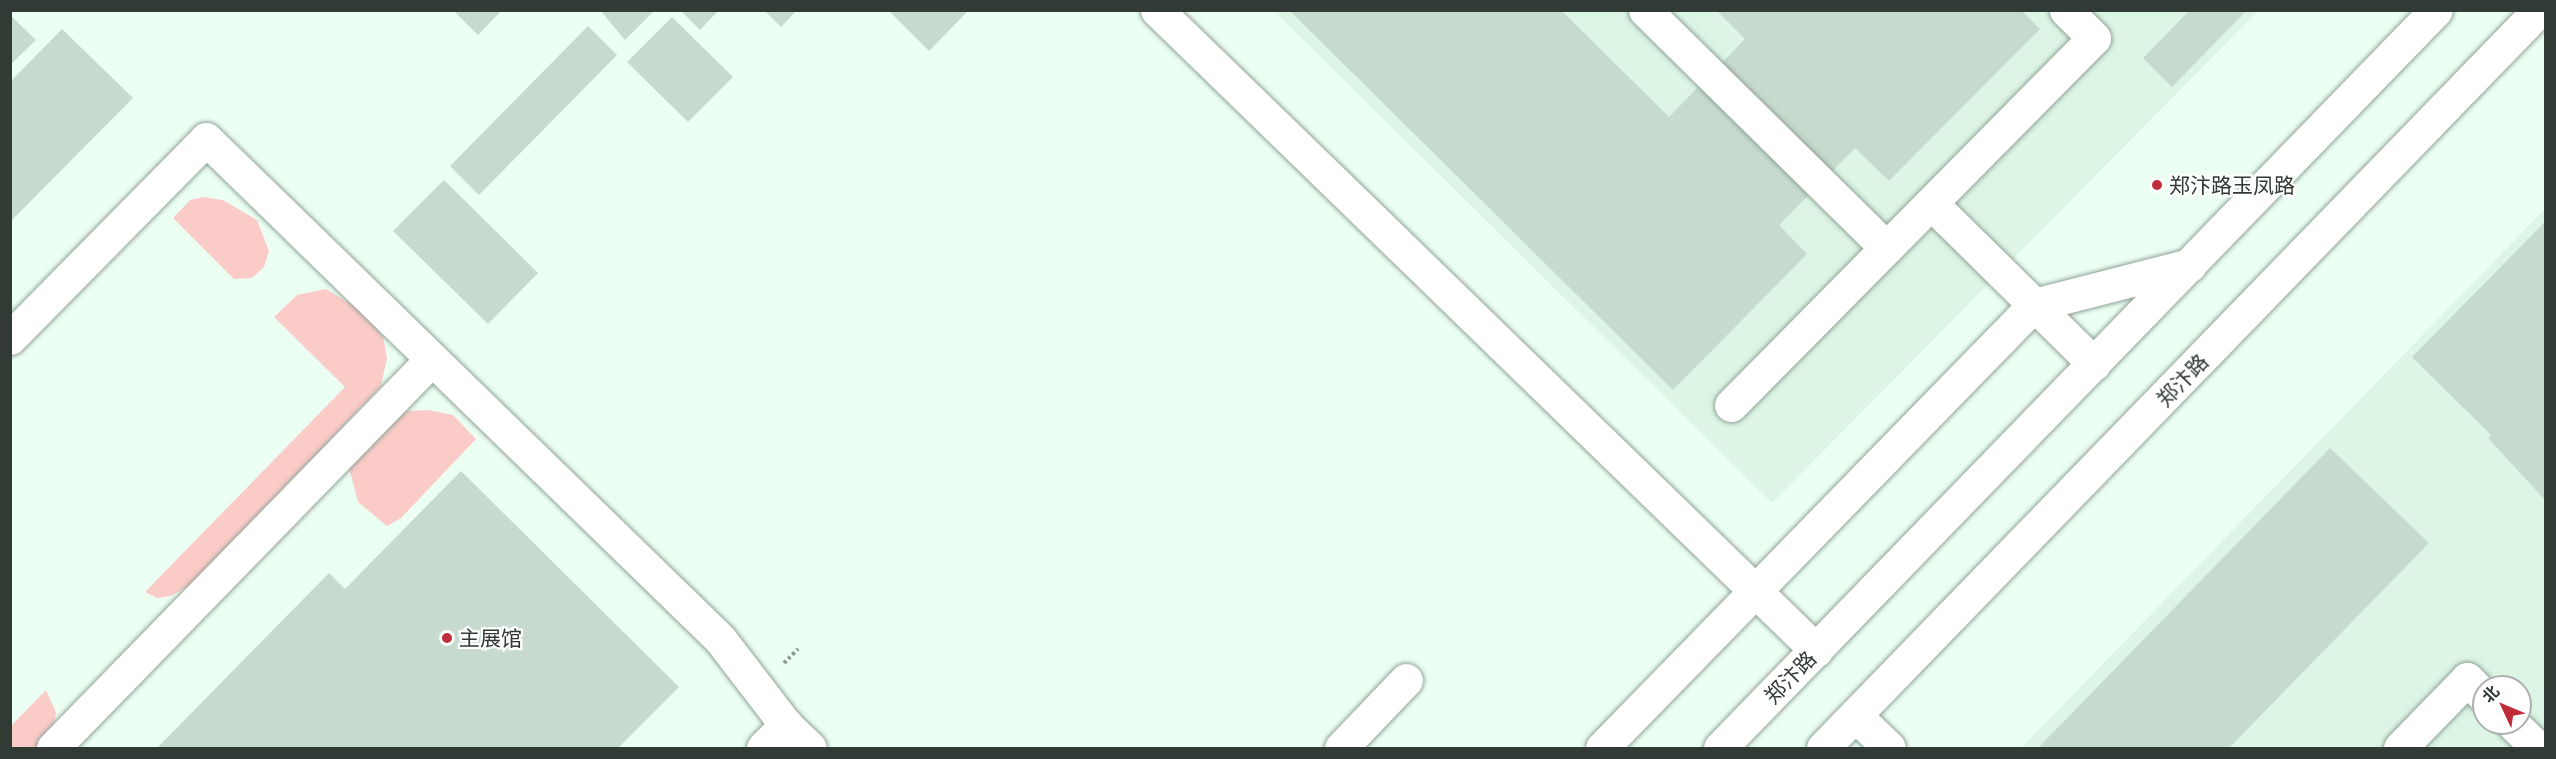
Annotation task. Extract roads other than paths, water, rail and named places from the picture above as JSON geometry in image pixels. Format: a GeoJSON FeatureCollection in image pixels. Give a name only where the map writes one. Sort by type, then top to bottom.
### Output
{"type":"FeatureCollection","features":[{"type":"Feature","properties":{"kind":"main road"},"geometry":{"type":"LineString","coordinates":[[1645,10],[1886,248]]}},
{"type":"Feature","properties":{"kind":"main road"},"geometry":{"type":"LineString","coordinates":[[1731,405],[2094,38],[2066,10]]}},
{"type":"Feature","properties":{"kind":"main road","name":"郑汴路"},"geometry":{"type":"LineString","coordinates":[[1720,748],[2436,10]]}},
{"type":"Feature","properties":{"kind":"main road","name":"郑汴路"},"geometry":{"type":"LineString","coordinates":[[1823,748],[2539,10]]}},
{"type":"Feature","properties":{"kind":"main road"},"geometry":{"type":"LineString","coordinates":[[1163,13],[1816,650]]}},
{"type":"Feature","properties":{"kind":"main road"},"geometry":{"type":"LineString","coordinates":[[10,338],[206,139],[720,639],[786,725],[810,748]]}},
{"type":"Feature","properties":{"kind":"main road"},"geometry":{"type":"LineString","coordinates":[[1930,203],[2094,364]]}},
{"type":"Feature","properties":{"kind":"main road"},"geometry":{"type":"LineString","coordinates":[[1602,748],[2034,305],[2190,265]]}},
{"type":"Feature","properties":{"kind":"main road"},"geometry":{"type":"LineString","coordinates":[[53,748],[432,359]]}},
{"type":"Feature","properties":{"kind":"main road"},"geometry":{"type":"LineString","coordinates":[[2400,748],[2467,679],[2472,684]]}},
{"type":"Feature","properties":{"kind":"main road"},"geometry":{"type":"LineString","coordinates":[[1341,748],[1406,680]]}},
{"type":"Feature","properties":{"kind":"main road"},"geometry":{"type":"LineString","coordinates":[[1855,716],[1889,748]]}},
{"type":"Feature","properties":{"kind":"main road"},"geometry":{"type":"LineString","coordinates":[[763,748],[786,725]]}},
{"type":"Feature","properties":{"kind":"main road"},"geometry":{"type":"LineString","coordinates":[[2524,735],[2538,748]]}},
{"type":"Feature","properties":{"kind":"place","name":"郑汴路玉凤路"},"geometry":{"type":"Point","coordinates":[2157,185]}},
{"type":"Feature","properties":{"kind":"place","name":"主展馆"},"geometry":{"type":"Point","coordinates":[447,638]}}]}
